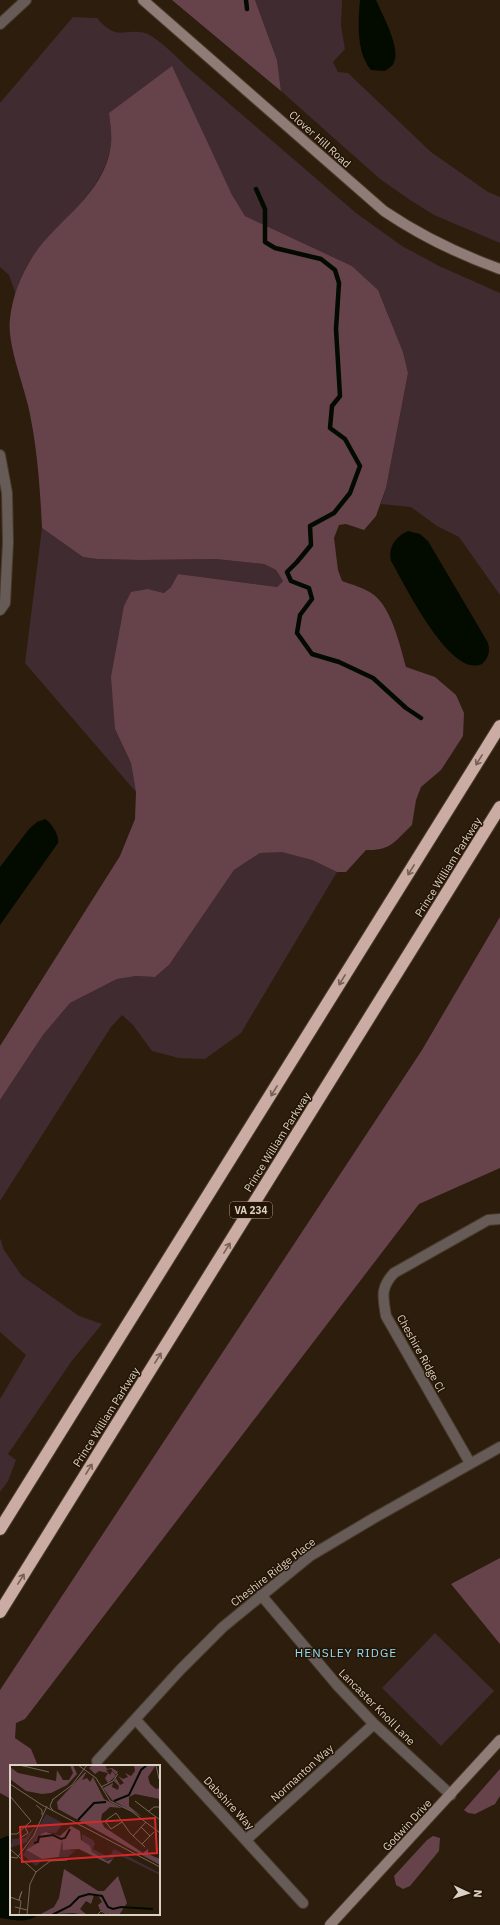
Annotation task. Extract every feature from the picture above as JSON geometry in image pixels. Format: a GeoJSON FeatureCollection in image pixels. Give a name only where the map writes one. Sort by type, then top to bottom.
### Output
{"type":"FeatureCollection","features":[{"type":"Feature","properties":{"kind":"highway"},"geometry":{"type":"LineString","coordinates":[[0,1529],[500,726]]}},
{"type":"Feature","properties":{"kind":"highway","name":"Prince William Parkway"},"geometry":{"type":"LineString","coordinates":[[0,1612],[500,807]]}},
{"type":"Feature","properties":{"kind":"street"},"geometry":{"type":"LineString","coordinates":[[0,24],[26,0]]}},
{"type":"Feature","properties":{"kind":"street","name":"Clover Hill Road"},"geometry":{"type":"LineString","coordinates":[[145,1],[384,211],[437,243],[500,269]]}},
{"type":"Feature","properties":{"kind":"street"},"geometry":{"type":"LineString","coordinates":[[0,455],[7,493],[8,535],[5,603],[0,610]]}},
{"type":"Feature","properties":{"kind":"street","name":"Cheshire Ridge Cl"},"geometry":{"type":"LineString","coordinates":[[470,1463],[386,1316],[383,1291],[386,1282],[394,1273],[488,1220],[500,1219]]}},
{"type":"Feature","properties":{"kind":"street","name":"Cheshire Ridge Place"},"geometry":{"type":"LineString","coordinates":[[97,1761],[186,1664],[223,1627],[310,1556],[500,1447]]}},
{"type":"Feature","properties":{"kind":"street","name":"Lancaster Knoll Lane"},"geometry":{"type":"LineString","coordinates":[[261,1595],[337,1685],[374,1724],[451,1795]]}},
{"type":"Feature","properties":{"kind":"street","name":"Dabshire Way"},"geometry":{"type":"LineString","coordinates":[[136,1720],[303,1903]]}},
{"type":"Feature","properties":{"kind":"street","name":"Normanton Way"},"geometry":{"type":"LineString","coordinates":[[246,1840],[374,1724]]}},
{"type":"Feature","properties":{"kind":"street","name":"Godwin Drive"},"geometry":{"type":"LineString","coordinates":[[330,1925],[500,1740]]}},
{"type":"Feature","properties":{"kind":"shaded area"},"geometry":{"type":"Polygon","coordinates":[[[172,0],[255,0],[277,60],[281,91],[172,0]]]}},
{"type":"Feature","properties":{"kind":"shaded area"},"geometry":{"type":"Polygon","coordinates":[[[255,0],[342,0],[341,26],[345,49],[333,62],[338,72],[348,73],[431,152],[488,192],[500,197],[500,243],[434,215],[410,200],[380,179],[281,91],[277,60],[255,0]]]}},
{"type":"Feature","properties":{"kind":"shaded area"},"geometry":{"type":"Polygon","coordinates":[[[360,0],[376,0],[390,31],[395,48],[395,56],[393,65],[385,71],[371,70],[363,55],[359,36],[360,0]]]}},
{"type":"Feature","properties":{"kind":"shaded area"},"geometry":{"type":"Polygon","coordinates":[[[73,17],[97,18],[110,30],[115,32],[145,33],[155,38],[356,213],[402,246],[439,266],[500,293],[500,595],[459,537],[437,526],[411,507],[381,504],[386,488],[408,373],[403,352],[378,290],[352,266],[245,216],[231,193],[109,113],[111,144],[106,162],[99,178],[79,205],[44,242],[33,256],[22,275],[16,295],[9,275],[0,267],[0,103],[73,17]]]}},
{"type":"Feature","properties":{"kind":"shaded area"},"geometry":{"type":"Polygon","coordinates":[[[172,66],[231,193],[245,216],[352,266],[378,290],[403,352],[408,373],[386,488],[376,516],[364,530],[346,524],[339,525],[334,538],[338,570],[342,581],[367,590],[380,601],[386,609],[398,639],[406,667],[435,677],[456,695],[464,713],[463,736],[441,770],[421,787],[416,800],[412,825],[392,844],[381,849],[366,850],[346,872],[337,872],[312,860],[282,852],[260,853],[234,870],[169,965],[155,977],[136,976],[117,979],[70,1003],[43,1035],[0,1100],[0,1046],[120,856],[135,819],[136,792],[131,763],[115,729],[111,677],[124,606],[131,592],[148,589],[164,593],[171,587],[178,574],[277,587],[283,581],[276,570],[264,564],[216,559],[141,560],[97,559],[83,557],[42,528],[34,435],[11,339],[10,319],[15,295],[25,270],[43,242],[79,205],[100,178],[107,162],[111,144],[109,113],[172,66]]]}},
{"type":"Feature","properties":{"kind":"shaded area"},"geometry":{"type":"Polygon","coordinates":[[[42,528],[83,557],[97,559],[141,560],[216,559],[264,564],[276,570],[283,581],[277,587],[178,574],[171,587],[164,593],[148,589],[115,729],[131,763],[136,792],[25,663],[42,528]]]}},
{"type":"Feature","properties":{"kind":"shaded area"},"geometry":{"type":"Polygon","coordinates":[[[408,531],[420,534],[428,541],[487,641],[489,653],[482,664],[469,665],[456,657],[443,644],[429,626],[406,588],[391,561],[390,556],[396,539],[408,531]]]}},
{"type":"Feature","properties":{"kind":"shaded area"},"geometry":{"type":"Polygon","coordinates":[[[45,819],[50,823],[58,837],[58,843],[0,925],[0,867],[29,829],[37,822],[45,819]]]}},
{"type":"Feature","properties":{"kind":"shaded area"},"geometry":{"type":"Polygon","coordinates":[[[282,851],[312,860],[337,872],[241,1033],[205,1059],[179,1058],[152,1051],[133,1025],[122,1015],[111,1027],[0,1201],[0,1100],[43,1035],[70,1003],[117,979],[136,976],[155,977],[169,965],[234,870],[260,853],[282,851]]]}},
{"type":"Feature","properties":{"kind":"shaded area"},"geometry":{"type":"Polygon","coordinates":[[[500,917],[500,1168],[419,1204],[25,1719],[16,1723],[15,1738],[31,1749],[38,1765],[10,1765],[10,1798],[0,1793],[0,1690],[422,1050],[500,917]]]}},
{"type":"Feature","properties":{"kind":"shaded area"},"geometry":{"type":"Polygon","coordinates":[[[0,1238],[4,1250],[22,1276],[79,1316],[102,1324],[71,1362],[8,1454],[16,1460],[8,1481],[0,1492],[0,1399],[26,1355],[0,1332],[0,1238]]]}},
{"type":"Feature","properties":{"kind":"shaded area"},"geometry":{"type":"Polygon","coordinates":[[[500,1558],[500,1644],[451,1584],[500,1558]]]}},
{"type":"Feature","properties":{"kind":"shaded area"},"geometry":{"type":"Polygon","coordinates":[[[435,1633],[494,1691],[441,1746],[382,1688],[435,1633]]]}},
{"type":"Feature","properties":{"kind":"shaded area"},"geometry":{"type":"Polygon","coordinates":[[[500,1769],[500,1796],[495,1804],[475,1814],[468,1813],[464,1810],[500,1769]]]}},
{"type":"Feature","properties":{"kind":"shaded area"},"geometry":{"type":"Polygon","coordinates":[[[10,1836],[10,1915],[38,1915],[30,1919],[21,1920],[0,1918],[0,1839],[10,1836]]]}},
{"type":"Feature","properties":{"kind":"shaded area"},"geometry":{"type":"Polygon","coordinates":[[[433,1836],[440,1838],[439,1851],[410,1886],[403,1889],[396,1885],[394,1876],[427,1840],[433,1836]]]}},
{"type":"Feature","properties":{"kind":"waterway"},"geometry":{"type":"LineString","coordinates":[[246,0],[247,9]]}},
{"type":"Feature","properties":{"kind":"waterway"},"geometry":{"type":"LineString","coordinates":[[256,189],[265,209],[265,242],[275,248],[321,259],[335,270],[339,283],[336,329],[340,396],[332,406],[330,428],[345,439],[360,466],[350,493],[334,513],[310,526],[311,545],[287,572],[291,581],[309,588],[312,599],[300,615],[297,633],[312,654],[339,662],[373,678],[406,708],[421,718]]}},
{"type":"Feature","properties":{"kind":"district","name":"HENSLEY RIDGE"},"geometry":{"type":"Point","coordinates":[346,1652]}}]}
